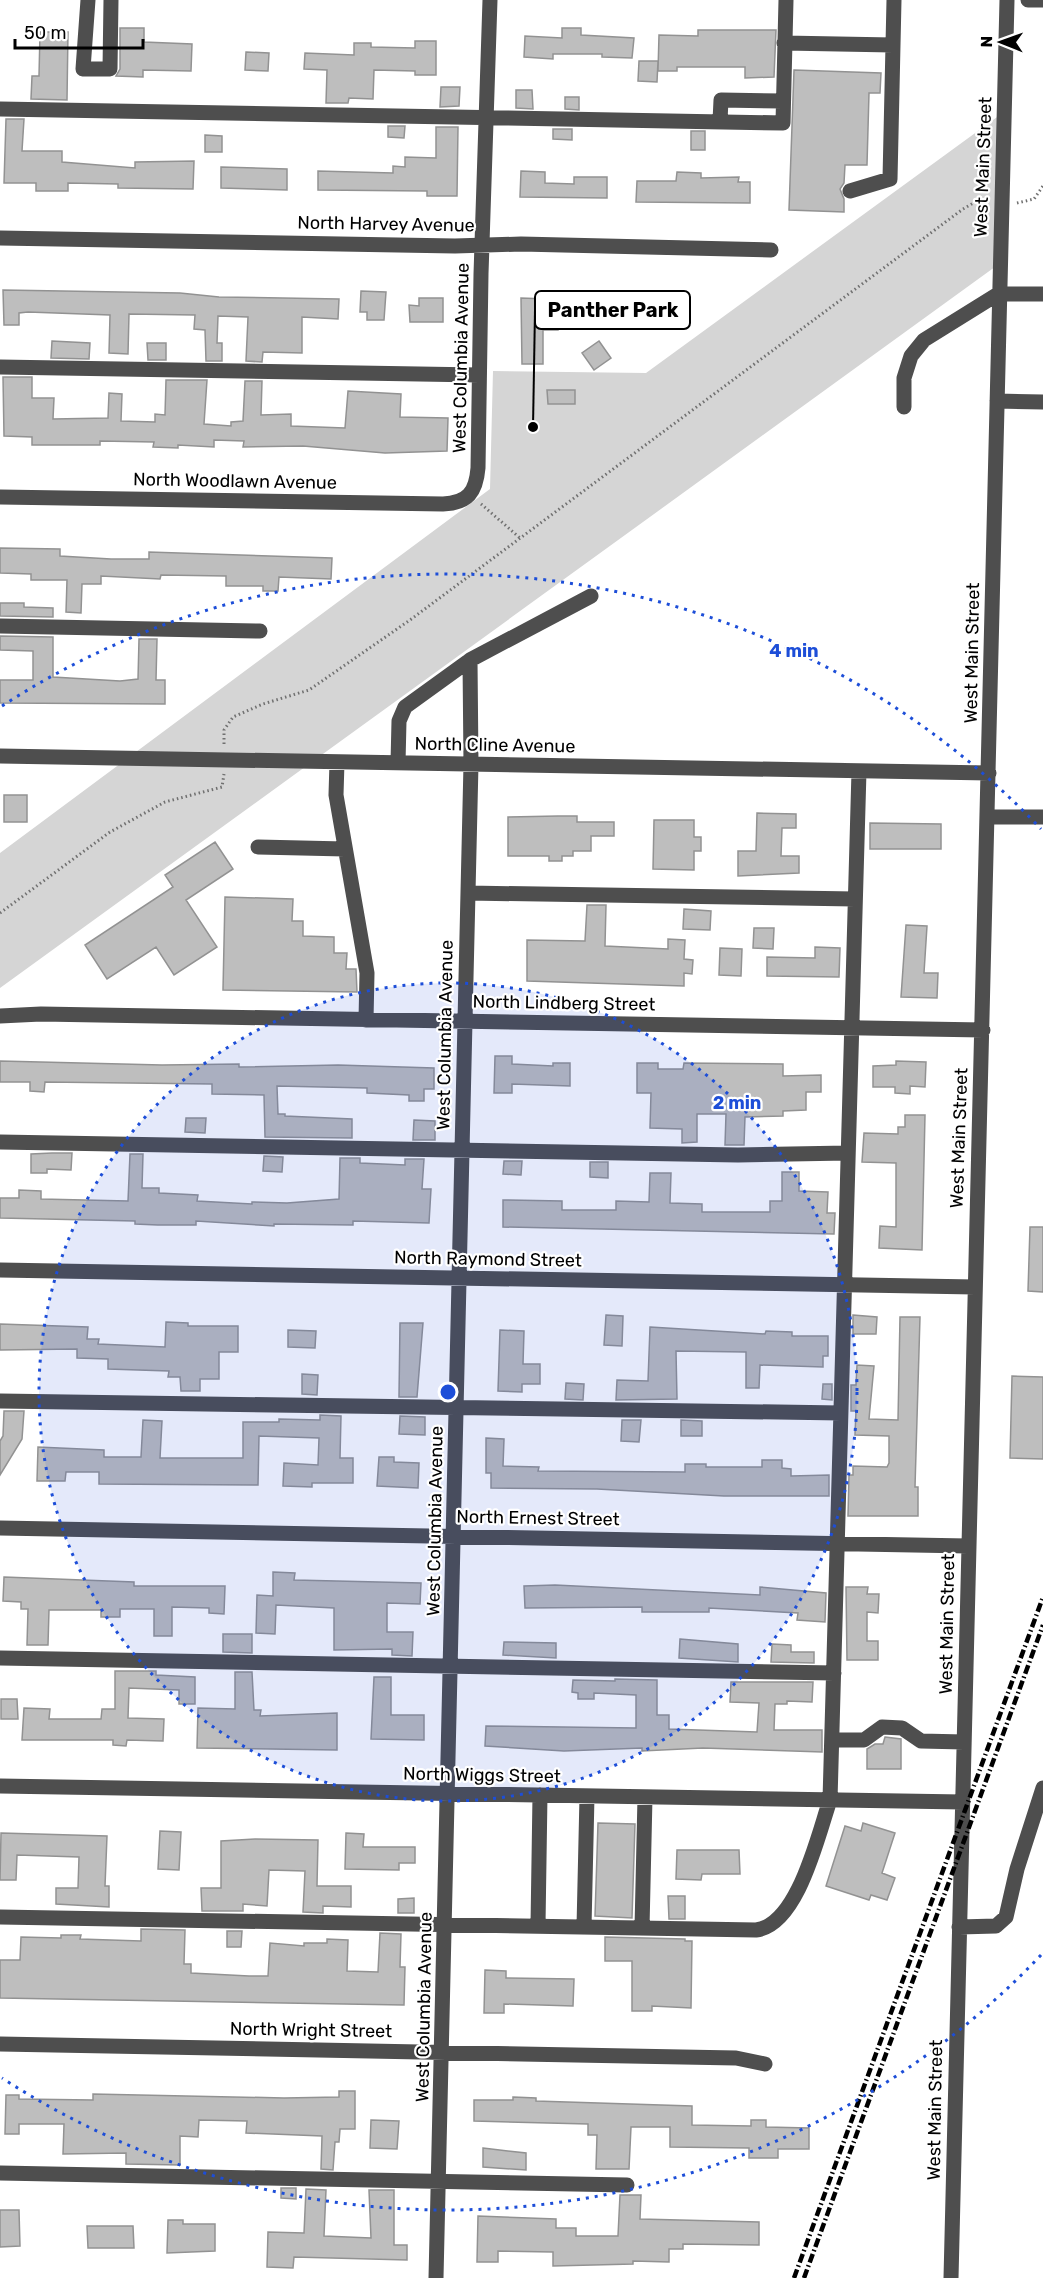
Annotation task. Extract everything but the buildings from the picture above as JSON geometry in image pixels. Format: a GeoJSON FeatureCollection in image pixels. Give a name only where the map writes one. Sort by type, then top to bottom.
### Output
{"type":"FeatureCollection","features":[{"type":"Feature","properties":{"kind":"street"},"geometry":{"type":"LineString","coordinates":[[88,0],[83,69],[110,69],[111,0]]}},
{"type":"Feature","properties":{"kind":"street","name":"West Columbia Avenue"},"geometry":{"type":"LineString","coordinates":[[469,497],[476,486],[478,468],[490,0]]}},
{"type":"Feature","properties":{"kind":"street"},"geometry":{"type":"LineString","coordinates":[[0,109],[783,123],[786,0]]}},
{"type":"Feature","properties":{"kind":"street"},"geometry":{"type":"LineString","coordinates":[[850,190],[890,179],[894,0]]}},
{"type":"Feature","properties":{"kind":"street","name":"West Main Street"},"geometry":{"type":"LineString","coordinates":[[951,2278],[1007,0]]}},
{"type":"Feature","properties":{"kind":"street"},"geometry":{"type":"LineString","coordinates":[[1028,0],[1043,0]]}},
{"type":"Feature","properties":{"kind":"street"},"geometry":{"type":"LineString","coordinates":[[784,44],[893,45]]}},
{"type":"Feature","properties":{"kind":"street"},"geometry":{"type":"LineString","coordinates":[[720,121],[721,100],[783,101]]}},
{"type":"Feature","properties":{"kind":"street","name":"North Harvey Avenue"},"geometry":{"type":"LineString","coordinates":[[0,238],[771,250]]}},
{"type":"Feature","properties":{"kind":"street"},"geometry":{"type":"LineString","coordinates":[[904,407],[904,378],[916,347],[924,339],[998,294],[1043,294]]}},
{"type":"Feature","properties":{"kind":"street"},"geometry":{"type":"LineString","coordinates":[[0,367],[480,375]]}},
{"type":"Feature","properties":{"kind":"street"},"geometry":{"type":"LineString","coordinates":[[997,401],[1043,402]]}},
{"type":"Feature","properties":{"kind":"street","name":"North Woodlawn Avenue"},"geometry":{"type":"LineString","coordinates":[[0,497],[443,504],[469,497]]}},
{"type":"Feature","properties":{"kind":"street"},"geometry":{"type":"LineString","coordinates":[[398,763],[399,721],[405,707],[470,660],[591,596]]}},
{"type":"Feature","properties":{"kind":"street"},"geometry":{"type":"LineString","coordinates":[[0,626],[260,631]]}},
{"type":"Feature","properties":{"kind":"street","name":"West Columbia Avenue"},"geometry":{"type":"LineString","coordinates":[[436,2278],[471,764],[470,660]]}},
{"type":"Feature","properties":{"kind":"street","name":"North Cline Avenue"},"geometry":{"type":"LineString","coordinates":[[0,756],[988,773]]}},
{"type":"Feature","properties":{"kind":"street"},"geometry":{"type":"LineString","coordinates":[[337,762],[336,795],[367,973],[366,1020]]}},
{"type":"Feature","properties":{"kind":"street"},"geometry":{"type":"LineString","coordinates":[[0,1917],[756,1930],[771,1927],[783,1915],[799,1888],[830,1800],[859,771]]}},
{"type":"Feature","properties":{"kind":"street"},"geometry":{"type":"LineString","coordinates":[[988,817],[1043,817]]}},
{"type":"Feature","properties":{"kind":"street"},"geometry":{"type":"LineString","coordinates":[[258,847],[345,849]]}},
{"type":"Feature","properties":{"kind":"street"},"geometry":{"type":"LineString","coordinates":[[468,893],[855,899]]}},
{"type":"Feature","properties":{"kind":"street","name":"North Lindberg Street"},"geometry":{"type":"LineString","coordinates":[[0,1016],[41,1014],[983,1030]]}},
{"type":"Feature","properties":{"kind":"street"},"geometry":{"type":"LineString","coordinates":[[0,1142],[738,1155],[848,1153]]}},
{"type":"Feature","properties":{"kind":"street","name":"North Raymond Street"},"geometry":{"type":"LineString","coordinates":[[0,1270],[975,1287]]}},
{"type":"Feature","properties":{"kind":"street"},"geometry":{"type":"LineString","coordinates":[[0,1401],[841,1413]]}},
{"type":"Feature","properties":{"kind":"street","name":"North Ernest Street"},"geometry":{"type":"LineString","coordinates":[[0,1528],[968,1546]]}},
{"type":"Feature","properties":{"kind":"street"},"geometry":{"type":"LineString","coordinates":[[0,1658],[834,1673]]}},
{"type":"Feature","properties":{"kind":"street"},"geometry":{"type":"LineString","coordinates":[[832,1740],[864,1740],[882,1727],[902,1728],[921,1741],[964,1742]]}},
{"type":"Feature","properties":{"kind":"street","name":"North Wiggs Street"},"geometry":{"type":"LineString","coordinates":[[0,1786],[963,1802]]}},
{"type":"Feature","properties":{"kind":"street"},"geometry":{"type":"LineString","coordinates":[[959,1927],[996,1926],[1006,1917],[1017,1869],[1043,1788]]}},
{"type":"Feature","properties":{"kind":"street"},"geometry":{"type":"LineString","coordinates":[[538,1926],[540,1795]]}},
{"type":"Feature","properties":{"kind":"street"},"geometry":{"type":"LineString","coordinates":[[584,1926],[587,1796]]}},
{"type":"Feature","properties":{"kind":"street"},"geometry":{"type":"LineString","coordinates":[[642,1928],[645,1797]]}},
{"type":"Feature","properties":{"kind":"street","name":"North Wright Street"},"geometry":{"type":"LineString","coordinates":[[0,2044],[736,2058],[765,2064]]}},
{"type":"Feature","properties":{"kind":"street"},"geometry":{"type":"LineString","coordinates":[[0,2173],[627,2185]]}},
{"type":"Feature","properties":{"kind":"path"},"geometry":{"type":"LineString","coordinates":[[1021,203],[1034,199],[1043,186]]}},
{"type":"Feature","properties":{"kind":"path"},"geometry":{"type":"LineString","coordinates":[[224,743],[224,730],[233,717],[263,704],[309,690],[520,538],[977,201]]}},
{"type":"Feature","properties":{"kind":"path"},"geometry":{"type":"LineString","coordinates":[[469,497],[520,538]]}},
{"type":"Feature","properties":{"kind":"path"},"geometry":{"type":"LineString","coordinates":[[0,913],[110,832],[147,811],[184,796],[222,787],[224,773]]}},
{"type":"Feature","properties":{"kind":"shaded area"},"geometry":{"type":"Polygon","coordinates":[[[1004,112],[999,264],[0,988],[0,853],[490,489],[493,371],[646,373],[1004,112]]]}},
{"type":"Feature","properties":{"kind":"railway"},"geometry":{"type":"LineString","coordinates":[[794,2278],[1043,1597]]}},
{"type":"Feature","properties":{"kind":"railway"},"geometry":{"type":"LineString","coordinates":[[804,2278],[1043,1625]]}},
{"type":"Feature","properties":{"kind":"place","name":"Panther Park"},"geometry":{"type":"Point","coordinates":[533,427]}}]}
